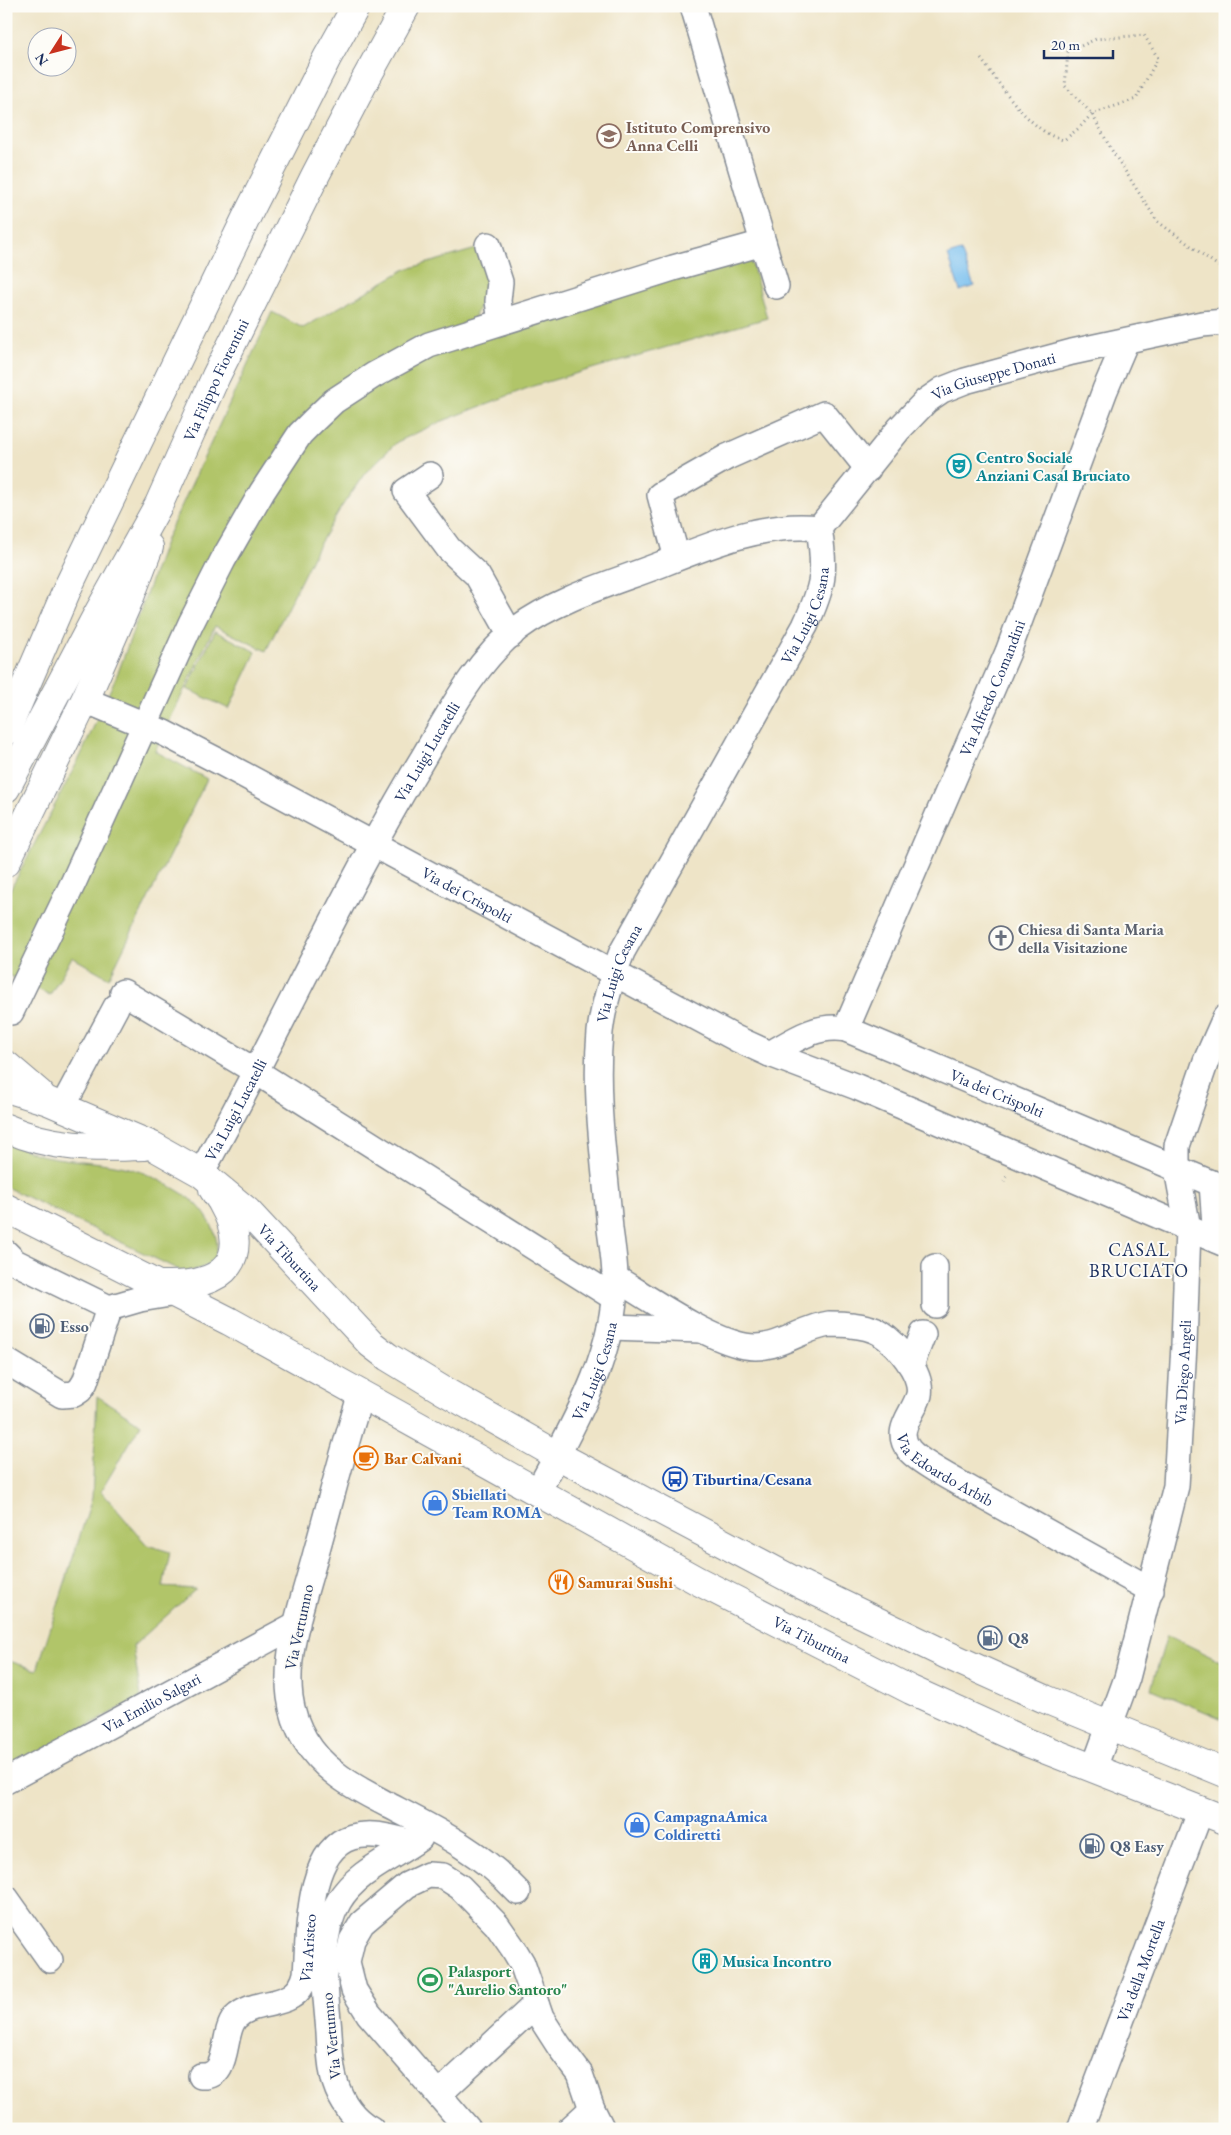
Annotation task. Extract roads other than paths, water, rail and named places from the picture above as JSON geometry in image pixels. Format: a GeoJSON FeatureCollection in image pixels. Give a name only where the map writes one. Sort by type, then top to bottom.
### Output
{"type":"FeatureCollection","features":[{"type":"Feature","properties":{"kind":"main road"},"geometry":{"type":"LineString","coordinates":[[6,731],[69,585],[248,214],[327,58],[356,6]]}},
{"type":"Feature","properties":{"kind":"main road","name":"Via Filippo Fiorentini"},"geometry":{"type":"LineString","coordinates":[[6,788],[109,592],[159,504],[216,376],[311,185],[406,6]]}},
{"type":"Feature","properties":{"kind":"main road"},"geometry":{"type":"LineString","coordinates":[[6,862],[85,700],[138,577],[150,542],[159,504]]}},
{"type":"Feature","properties":{"kind":"main road"},"geometry":{"type":"LineString","coordinates":[[6,690],[69,585]]}},
{"type":"Feature","properties":{"kind":"main road"},"geometry":{"type":"LineString","coordinates":[[6,1065],[55,1105]]}},
{"type":"Feature","properties":{"kind":"main road","name":"Via Tiburtina"},"geometry":{"type":"LineString","coordinates":[[6,1088],[55,1105],[153,1146],[201,1173],[248,1210],[376,1348],[438,1387],[557,1455],[802,1585],[954,1658],[1109,1726],[1225,1773]]}},
{"type":"Feature","properties":{"kind":"main road"},"geometry":{"type":"LineString","coordinates":[[6,1128],[36,1140],[66,1146],[96,1148],[153,1146]]}},
{"type":"Feature","properties":{"kind":"main road"},"geometry":{"type":"LineString","coordinates":[[168,1289],[212,1278],[225,1268],[233,1256],[235,1243],[230,1217],[223,1202],[201,1173]]}},
{"type":"Feature","properties":{"kind":"main road","name":"Via Tiburtina"},"geometry":{"type":"LineString","coordinates":[[6,1208],[168,1289],[698,1581],[911,1690],[1026,1742],[1213,1815]]}},
{"type":"Feature","properties":{"kind":"street"},"geometry":{"type":"LineString","coordinates":[[693,6],[776,286]]}},
{"type":"Feature","properties":{"kind":"street"},"geometry":{"type":"LineString","coordinates":[[11,1012],[31,968],[154,730],[191,623],[223,560],[262,492],[300,434],[334,402],[374,375],[429,345],[673,268],[763,243]]}},
{"type":"Feature","properties":{"kind":"street"},"geometry":{"type":"LineString","coordinates":[[488,245],[500,282],[498,301],[501,322]]}},
{"type":"Feature","properties":{"kind":"street","name":"Via Giuseppe Donati"},"geometry":{"type":"LineString","coordinates":[[819,528],[911,415],[942,390],[964,380],[1072,352],[1202,324],[1225,322]]}},
{"type":"Feature","properties":{"kind":"street","name":"Via Alfredo Comandini"},"geometry":{"type":"LineString","coordinates":[[846,1030],[1008,652],[1126,341]]}},
{"type":"Feature","properties":{"kind":"street"},"geometry":{"type":"LineString","coordinates":[[674,547],[660,495],[728,457],[824,414],[868,469]]}},
{"type":"Feature","properties":{"kind":"street"},"geometry":{"type":"LineString","coordinates":[[430,474],[406,491],[449,549],[477,575],[511,634]]}},
{"type":"Feature","properties":{"kind":"street","name":"Via Luigi Lucatelli"},"geometry":{"type":"LineString","coordinates":[[201,1173],[372,844],[454,704],[482,665],[511,634],[529,621],[567,601],[674,559],[753,532],[784,526],[819,528]]}},
{"type":"Feature","properties":{"kind":"street","name":"Via Luigi Cesana"},"geometry":{"type":"LineString","coordinates":[[557,1455],[589,1392],[610,1327],[614,1287],[598,1073],[600,1031],[607,995],[622,952],[805,626],[819,596],[823,576],[823,556],[819,528]]}},
{"type":"Feature","properties":{"kind":"street","name":"Via dei Crispolti"},"geometry":{"type":"LineString","coordinates":[[85,700],[154,730],[220,762],[614,973],[770,1054],[856,1087],[1220,1242]]}},
{"type":"Feature","properties":{"kind":"street","name":"Via Edoardo Arbib"},"geometry":{"type":"LineString","coordinates":[[55,1105],[119,999],[255,1071],[614,1287],[704,1330],[746,1346],[760,1346],[778,1343],[828,1324],[855,1325],[871,1329],[880,1333],[899,1349],[911,1365],[919,1386],[919,1395],[904,1425],[903,1438],[910,1452],[964,1486],[1151,1590]]}},
{"type":"Feature","properties":{"kind":"street","name":"Via Diego Angeli"},"geometry":{"type":"LineString","coordinates":[[1109,1726],[1127,1678],[1176,1486],[1188,1228],[1177,1170],[1177,1146],[1206,1061],[1225,1018]]}},
{"type":"Feature","properties":{"kind":"street","name":"Via dei Crispolti"},"geometry":{"type":"LineString","coordinates":[[770,1054],[814,1031],[826,1028],[846,1030],[1218,1186]]}},
{"type":"Feature","properties":{"kind":"street"},"geometry":{"type":"LineString","coordinates":[[1218,1186],[1220,1242]]}},
{"type":"Feature","properties":{"kind":"street"},"geometry":{"type":"LineString","coordinates":[[8,1258],[109,1308],[168,1289]]}},
{"type":"Feature","properties":{"kind":"street"},"geometry":{"type":"LineString","coordinates":[[935,1267],[935,1305]]}},
{"type":"Feature","properties":{"kind":"street"},"geometry":{"type":"LineString","coordinates":[[6,1361],[62,1395],[74,1394],[80,1390],[85,1382],[109,1308]]}},
{"type":"Feature","properties":{"kind":"street","name":"Via Edoardo Arbib"},"geometry":{"type":"LineString","coordinates":[[610,1327],[704,1330]]}},
{"type":"Feature","properties":{"kind":"street"},"geometry":{"type":"LineString","coordinates":[[911,1365],[924,1334]]}},
{"type":"Feature","properties":{"kind":"street","name":"Via Vertumno"},"geometry":{"type":"LineString","coordinates":[[361,1394],[297,1624],[290,1659],[290,1696],[298,1728],[305,1740],[335,1773],[421,1835],[463,1846],[488,1864],[518,1892]]}},
{"type":"Feature","properties":{"kind":"street"},"geometry":{"type":"LineString","coordinates":[[537,1493],[557,1455]]}},
{"type":"Feature","properties":{"kind":"street","name":"Via Emilio Salgari"},"geometry":{"type":"LineString","coordinates":[[6,1782],[297,1624]]}},
{"type":"Feature","properties":{"kind":"street"},"geometry":{"type":"LineString","coordinates":[[1094,1768],[1109,1726]]}},
{"type":"Feature","properties":{"kind":"street","name":"Via della Mortella"},"geometry":{"type":"LineString","coordinates":[[1080,2129],[1213,1815]]}},
{"type":"Feature","properties":{"kind":"street","name":"Via Vertumno"},"geometry":{"type":"LineString","coordinates":[[371,2129],[360,2121],[346,2105],[333,2075],[325,1971],[326,1943],[335,1909],[346,1890],[369,1871],[421,1835]]}},
{"type":"Feature","properties":{"kind":"street","name":"Via Aristeo"},"geometry":{"type":"LineString","coordinates":[[201,2076],[212,2074],[221,2064],[228,2030],[234,2019],[251,2009],[290,1997],[300,1986],[306,1974],[314,1885],[328,1855],[341,1842],[353,1837],[421,1835]]}},
{"type":"Feature","properties":{"kind":"street"},"geometry":{"type":"LineString","coordinates":[[468,2129],[369,2014],[354,1990],[347,1962],[348,1952],[356,1931],[369,1916],[421,1876],[435,1874],[452,1881],[496,1925],[522,1963],[536,2004],[547,2028],[580,2074],[597,2119],[570,2129]]}},
{"type":"Feature","properties":{"kind":"street"},"geometry":{"type":"LineString","coordinates":[[6,1898],[50,1960]]}},
{"type":"Feature","properties":{"kind":"street"},"geometry":{"type":"LineString","coordinates":[[439,2094],[536,2004]]}},
{"type":"Feature","properties":{"kind":"water"},"geometry":{"type":"Polygon","coordinates":[[[961,251],[974,286],[960,291],[948,255],[961,251]]]}},
{"type":"Feature","properties":{"kind":"place","name":"Istituto Comprensivo Anna Celli"},"geometry":{"type":"Point","coordinates":[609,136]}},
{"type":"Feature","properties":{"kind":"place","name":"Centro Sociale Anziani Casal Bruciato"},"geometry":{"type":"Point","coordinates":[959,466]}},
{"type":"Feature","properties":{"kind":"place","name":"Chiesa di Santa Maria della Visitazione"},"geometry":{"type":"Point","coordinates":[1001,938]}},
{"type":"Feature","properties":{"kind":"place","name":"Esso"},"geometry":{"type":"Point","coordinates":[42,1326]}},
{"type":"Feature","properties":{"kind":"place","name":"Bar Calvani"},"geometry":{"type":"Point","coordinates":[366,1458]}},
{"type":"Feature","properties":{"kind":"place","name":"Tiburtina/Cesana"},"geometry":{"type":"Point","coordinates":[675,1479]}},
{"type":"Feature","properties":{"kind":"place","name":"Sbiellati Team ROMA"},"geometry":{"type":"Point","coordinates":[435,1503]}},
{"type":"Feature","properties":{"kind":"place","name":"Samurai Sushi"},"geometry":{"type":"Point","coordinates":[561,1582]}},
{"type":"Feature","properties":{"kind":"place","name":"Q8"},"geometry":{"type":"Point","coordinates":[990,1638]}},
{"type":"Feature","properties":{"kind":"place","name":"CampagnaAmica Coldiretti"},"geometry":{"type":"Point","coordinates":[637,1825]}},
{"type":"Feature","properties":{"kind":"place","name":"Q8 Easy"},"geometry":{"type":"Point","coordinates":[1092,1846]}},
{"type":"Feature","properties":{"kind":"place","name":"Musica Incontro"},"geometry":{"type":"Point","coordinates":[705,1961]}},
{"type":"Feature","properties":{"kind":"place","name":"Palasport \"Aurelio Santoro\""},"geometry":{"type":"Point","coordinates":[430,1980]}},
{"type":"Feature","properties":{"kind":"district","name":"CASAL BRUCIATO"},"geometry":{"type":"Point","coordinates":[1139,1259]}}]}
